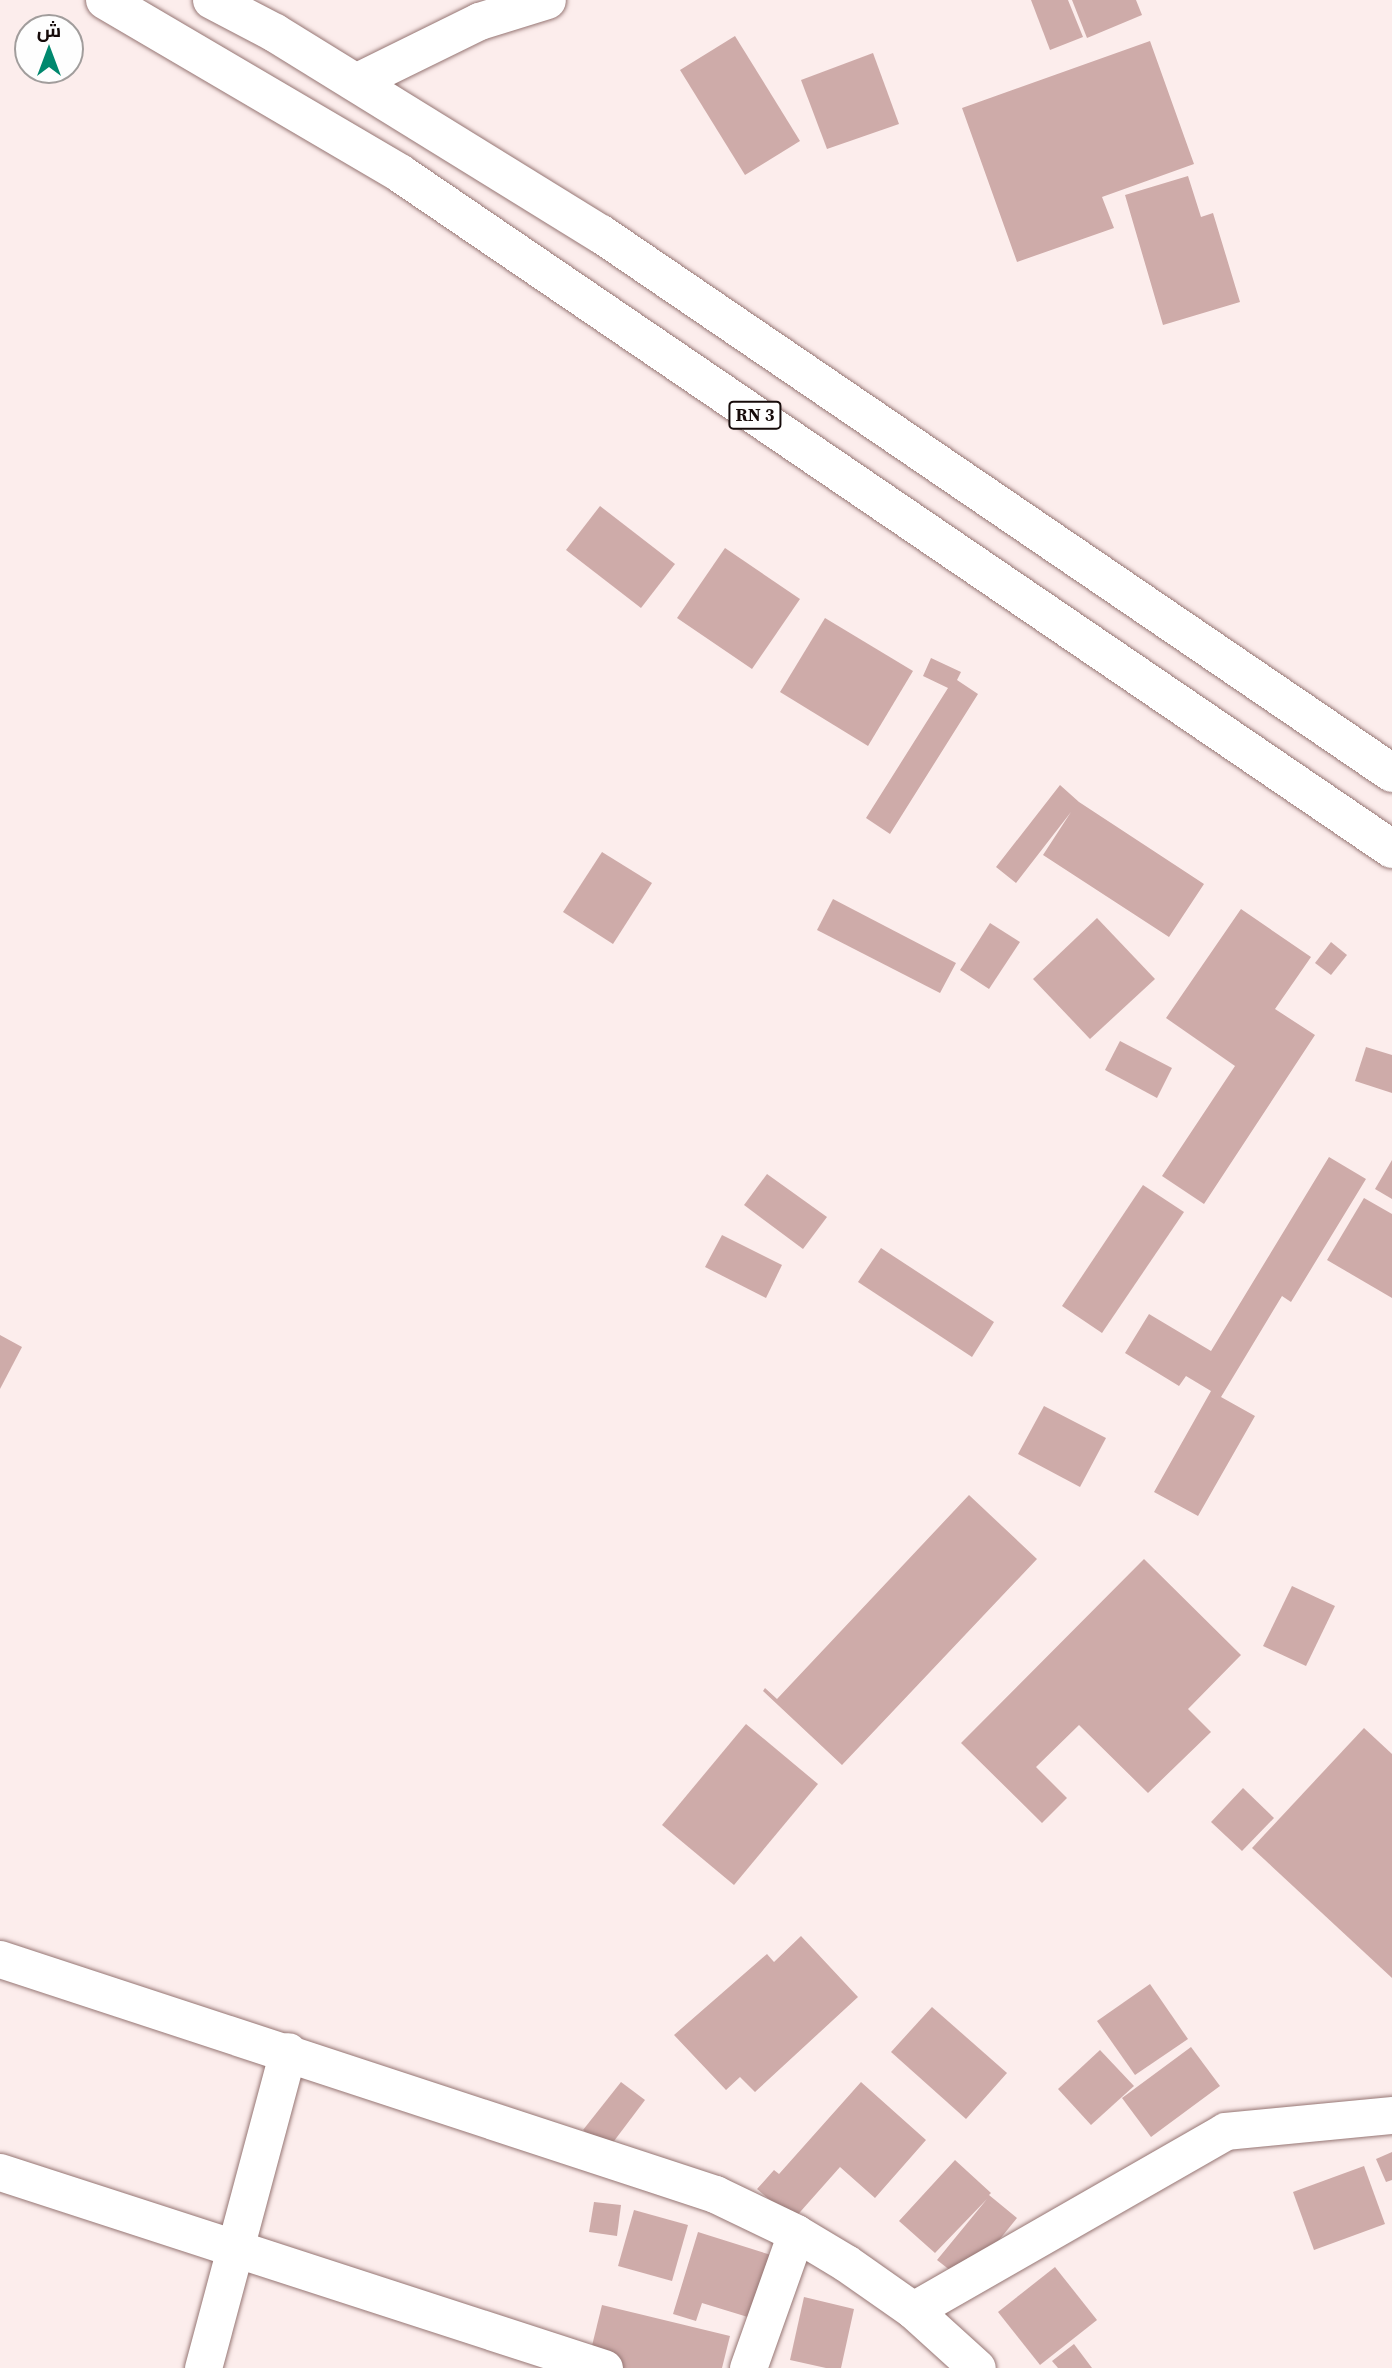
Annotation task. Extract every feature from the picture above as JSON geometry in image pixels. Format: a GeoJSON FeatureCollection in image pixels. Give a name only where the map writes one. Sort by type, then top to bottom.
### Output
{"type":"FeatureCollection","features":[{"type":"Feature","properties":{"kind":"highway","name":"RN 3"},"geometry":{"type":"LineString","coordinates":[[105,0],[401,174],[1392,849]]}},
{"type":"Feature","properties":{"kind":"highway"},"geometry":{"type":"LineString","coordinates":[[212,0],[275,33],[601,234],[1392,773]]}},
{"type":"Feature","properties":{"kind":"street"},"geometry":{"type":"LineString","coordinates":[[355,82],[479,21],[547,0]]}},
{"type":"Feature","properties":{"kind":"street"},"geometry":{"type":"LineString","coordinates":[[0,1959],[288,2051],[715,2194],[796,2234],[846,2263],[913,2310],[977,2368]]}},
{"type":"Feature","properties":{"kind":"street"},"geometry":{"type":"LineString","coordinates":[[203,2368],[288,2051]]}},
{"type":"Feature","properties":{"kind":"street"},"geometry":{"type":"LineString","coordinates":[[913,2310],[1225,2131],[1392,2115]]}},
{"type":"Feature","properties":{"kind":"street"},"geometry":{"type":"LineString","coordinates":[[0,2172],[604,2368]]}},
{"type":"Feature","properties":{"kind":"street"},"geometry":{"type":"LineString","coordinates":[[748,2368],[796,2234]]}},
{"type":"Feature","properties":{"kind":"building"},"geometry":{"type":"Polygon","coordinates":[[[1031,0],[1068,0],[1083,37],[1050,50],[1031,0]]]}},
{"type":"Feature","properties":{"kind":"building"},"geometry":{"type":"Polygon","coordinates":[[[1072,0],[1136,0],[1142,15],[1087,38],[1072,0]]]}},
{"type":"Feature","properties":{"kind":"building"},"geometry":{"type":"Polygon","coordinates":[[[735,36],[800,141],[745,175],[680,70],[735,36]]]}},
{"type":"Feature","properties":{"kind":"building"},"geometry":{"type":"Polygon","coordinates":[[[1150,41],[1194,164],[1102,197],[1114,228],[1017,262],[962,108],[1150,41]]]}},
{"type":"Feature","properties":{"kind":"building"},"geometry":{"type":"Polygon","coordinates":[[[873,53],[899,124],[827,149],[801,80],[873,53]]]}},
{"type":"Feature","properties":{"kind":"building"},"geometry":{"type":"Polygon","coordinates":[[[1188,176],[1201,217],[1213,213],[1240,302],[1163,325],[1125,195],[1188,176]]]}},
{"type":"Feature","properties":{"kind":"building"},"geometry":{"type":"Polygon","coordinates":[[[600,506],[675,564],[641,608],[566,550],[600,506]]]}},
{"type":"Feature","properties":{"kind":"building"},"geometry":{"type":"Polygon","coordinates":[[[725,548],[800,599],[752,669],[677,618],[725,548]]]}},
{"type":"Feature","properties":{"kind":"building"},"geometry":{"type":"Polygon","coordinates":[[[825,618],[913,671],[868,746],[780,692],[825,618]]]}},
{"type":"Feature","properties":{"kind":"building"},"geometry":{"type":"Polygon","coordinates":[[[931,658],[961,672],[957,680],[978,694],[890,834],[866,818],[948,688],[923,676],[931,658]]]}},
{"type":"Feature","properties":{"kind":"building"},"geometry":{"type":"Polygon","coordinates":[[[1060,785],[1079,802],[1204,884],[1169,937],[1043,855],[1071,812],[1016,883],[996,867],[1060,785]]]}},
{"type":"Feature","properties":{"kind":"building"},"geometry":{"type":"Polygon","coordinates":[[[602,852],[652,883],[613,944],[563,912],[602,852]]]}},
{"type":"Feature","properties":{"kind":"building"},"geometry":{"type":"Polygon","coordinates":[[[833,899],[956,963],[940,993],[817,930],[833,899]]]}},
{"type":"Feature","properties":{"kind":"building"},"geometry":{"type":"Polygon","coordinates":[[[1241,909],[1311,957],[1275,1009],[1315,1035],[1204,1204],[1162,1176],[1235,1066],[1166,1018],[1241,909]]]}},
{"type":"Feature","properties":{"kind":"building"},"geometry":{"type":"Polygon","coordinates":[[[1097,918],[1155,979],[1090,1039],[1033,979],[1097,918]]]}},
{"type":"Feature","properties":{"kind":"building"},"geometry":{"type":"Polygon","coordinates":[[[990,923],[1020,942],[989,989],[960,970],[990,923]]]}},
{"type":"Feature","properties":{"kind":"building"},"geometry":{"type":"Polygon","coordinates":[[[1331,942],[1347,955],[1331,975],[1315,963],[1331,942]]]}},
{"type":"Feature","properties":{"kind":"building"},"geometry":{"type":"Polygon","coordinates":[[[1120,1041],[1172,1068],[1157,1098],[1105,1070],[1120,1041]]]}},
{"type":"Feature","properties":{"kind":"building"},"geometry":{"type":"Polygon","coordinates":[[[1366,1047],[1392,1055],[1392,1093],[1355,1081],[1366,1047]]]}},
{"type":"Feature","properties":{"kind":"building"},"geometry":{"type":"Polygon","coordinates":[[[1329,1157],[1366,1179],[1291,1302],[1282,1296],[1221,1397],[1255,1416],[1198,1516],[1154,1492],[1211,1391],[1186,1376],[1179,1386],[1125,1353],[1149,1314],[1211,1351],[1329,1157]]]}},
{"type":"Feature","properties":{"kind":"building"},"geometry":{"type":"Polygon","coordinates":[[[1392,1160],[1392,1199],[1375,1189],[1392,1160]]]}},
{"type":"Feature","properties":{"kind":"building"},"geometry":{"type":"Polygon","coordinates":[[[767,1174],[827,1217],[803,1249],[744,1205],[767,1174]]]}},
{"type":"Feature","properties":{"kind":"building"},"geometry":{"type":"Polygon","coordinates":[[[1143,1185],[1184,1212],[1102,1333],[1062,1306],[1143,1185]]]}},
{"type":"Feature","properties":{"kind":"building"},"geometry":{"type":"Polygon","coordinates":[[[1364,1198],[1392,1214],[1392,1298],[1327,1260],[1364,1198]]]}},
{"type":"Feature","properties":{"kind":"building"},"geometry":{"type":"Polygon","coordinates":[[[722,1235],[782,1265],[766,1298],[705,1267],[722,1235]]]}},
{"type":"Feature","properties":{"kind":"building"},"geometry":{"type":"Polygon","coordinates":[[[881,1248],[994,1322],[972,1357],[858,1282],[881,1248]]]}},
{"type":"Feature","properties":{"kind":"building"},"geometry":{"type":"Polygon","coordinates":[[[0,1335],[22,1347],[0,1389],[0,1335]]]}},
{"type":"Feature","properties":{"kind":"building"},"geometry":{"type":"Polygon","coordinates":[[[1044,1406],[1106,1438],[1080,1487],[1018,1454],[1044,1406]]]}},
{"type":"Feature","properties":{"kind":"building"},"geometry":{"type":"Polygon","coordinates":[[[969,1495],[1037,1559],[842,1765],[763,1691],[765,1688],[777,1699],[969,1495]]]}},
{"type":"Feature","properties":{"kind":"building"},"geometry":{"type":"Polygon","coordinates":[[[1144,1559],[1241,1655],[1188,1709],[1211,1732],[1148,1793],[1079,1725],[1036,1767],[1067,1798],[1042,1823],[961,1743],[1144,1559]]]}},
{"type":"Feature","properties":{"kind":"building"},"geometry":{"type":"Polygon","coordinates":[[[1292,1586],[1335,1606],[1306,1666],[1263,1646],[1292,1586]]]}},
{"type":"Feature","properties":{"kind":"building"},"geometry":{"type":"Polygon","coordinates":[[[746,1724],[818,1784],[734,1885],[662,1825],[746,1724]]]}},
{"type":"Feature","properties":{"kind":"building"},"geometry":{"type":"Polygon","coordinates":[[[1364,1728],[1392,1754],[1392,1978],[1252,1848],[1364,1728]]]}},
{"type":"Feature","properties":{"kind":"building"},"geometry":{"type":"Polygon","coordinates":[[[1243,1788],[1274,1818],[1242,1851],[1211,1822],[1243,1788]]]}},
{"type":"Feature","properties":{"kind":"building"},"geometry":{"type":"Polygon","coordinates":[[[801,1936],[858,1997],[755,2092],[740,2077],[726,2090],[674,2035],[767,1954],[774,1962],[801,1936]]]}},
{"type":"Feature","properties":{"kind":"building"},"geometry":{"type":"Polygon","coordinates":[[[1150,1984],[1188,2039],[1135,2075],[1097,2021],[1150,1984]]]}},
{"type":"Feature","properties":{"kind":"building"},"geometry":{"type":"Polygon","coordinates":[[[932,2007],[1007,2073],[966,2119],[891,2052],[932,2007]]]}},
{"type":"Feature","properties":{"kind":"building"},"geometry":{"type":"Polygon","coordinates":[[[1191,2047],[1220,2086],[1151,2137],[1122,2098],[1191,2047]]]}},
{"type":"Feature","properties":{"kind":"building"},"geometry":{"type":"Polygon","coordinates":[[[1100,2050],[1134,2086],[1091,2125],[1058,2089],[1100,2050]]]}},
{"type":"Feature","properties":{"kind":"building"},"geometry":{"type":"Polygon","coordinates":[[[621,2082],[645,2100],[608,2149],[583,2130],[621,2082]]]}},
{"type":"Feature","properties":{"kind":"building"},"geometry":{"type":"Polygon","coordinates":[[[861,2082],[926,2140],[875,2198],[840,2167],[793,2220],[757,2189],[774,2170],[779,2174],[861,2082]]]}},
{"type":"Feature","properties":{"kind":"building"},"geometry":{"type":"Polygon","coordinates":[[[1392,2152],[1392,2180],[1386,2182],[1376,2159],[1392,2152]]]}},
{"type":"Feature","properties":{"kind":"building"},"geometry":{"type":"Polygon","coordinates":[[[955,2160],[991,2193],[989,2195],[1017,2218],[965,2282],[937,2260],[987,2199],[935,2253],[899,2221],[955,2160]]]}},
{"type":"Feature","properties":{"kind":"building"},"geometry":{"type":"Polygon","coordinates":[[[1364,2166],[1385,2224],[1314,2250],[1293,2192],[1364,2166]]]}},
{"type":"Feature","properties":{"kind":"building"},"geometry":{"type":"Polygon","coordinates":[[[594,2202],[621,2205],[617,2236],[589,2232],[594,2202]]]}},
{"type":"Feature","properties":{"kind":"building"},"geometry":{"type":"Polygon","coordinates":[[[634,2210],[688,2225],[672,2281],[618,2266],[634,2210]]]}},
{"type":"Feature","properties":{"kind":"building"},"geometry":{"type":"Polygon","coordinates":[[[698,2232],[771,2255],[751,2318],[702,2303],[696,2321],[673,2314],[698,2232]]]}},
{"type":"Feature","properties":{"kind":"building"},"geometry":{"type":"Polygon","coordinates":[[[1055,2267],[1097,2320],[1040,2365],[998,2312],[1055,2267]]]}},
{"type":"Feature","properties":{"kind":"building"},"geometry":{"type":"Polygon","coordinates":[[[804,2297],[854,2309],[841,2368],[826,2368],[790,2360],[804,2297]]]}},
{"type":"Feature","properties":{"kind":"building"},"geometry":{"type":"Polygon","coordinates":[[[602,2305],[730,2336],[722,2368],[613,2368],[588,2362],[602,2305]]]}},
{"type":"Feature","properties":{"kind":"building"},"geometry":{"type":"Polygon","coordinates":[[[1074,2344],[1092,2368],[1058,2368],[1052,2361],[1074,2344]]]}}]}
